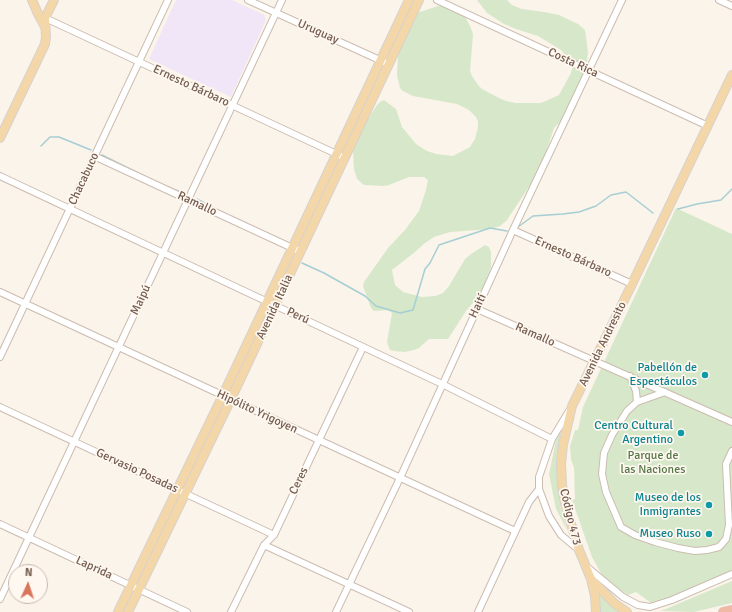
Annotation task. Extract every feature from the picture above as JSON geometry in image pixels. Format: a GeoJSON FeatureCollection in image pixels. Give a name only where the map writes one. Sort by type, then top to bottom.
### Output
{"type":"FeatureCollection","features":[{"type":"Feature","properties":{"kind":"highway"},"geometry":{"type":"LineString","coordinates":[[723,612],[732,610]]}},
{"type":"Feature","properties":{"kind":"main road"},"geometry":{"type":"LineString","coordinates":[[0,138],[45,44],[45,28],[42,16],[32,0]]}},
{"type":"Feature","properties":{"kind":"main road"},"geometry":{"type":"LineString","coordinates":[[42,16],[54,0]]}},
{"type":"Feature","properties":{"kind":"main road","name":"Avenida Italia"},"geometry":{"type":"LineString","coordinates":[[118,612],[223,395],[409,0]]}},
{"type":"Feature","properties":{"kind":"main road","name":"Avenida Italia"},"geometry":{"type":"LineString","coordinates":[[128,612],[186,494],[419,0]]}},
{"type":"Feature","properties":{"kind":"main road","name":"Avenida Andresito"},"geometry":{"type":"LineString","coordinates":[[572,406],[708,126],[730,86],[732,75]]}},
{"type":"Feature","properties":{"kind":"main road","name":"Código 473"},"geometry":{"type":"LineString","coordinates":[[572,406],[563,445],[561,464],[564,504],[579,550],[591,579]]}},
{"type":"Feature","properties":{"kind":"main road"},"geometry":{"type":"LineString","coordinates":[[591,579],[596,612]]}},
{"type":"Feature","properties":{"kind":"main road"},"geometry":{"type":"LineString","coordinates":[[591,579],[614,603],[627,612]]}},
{"type":"Feature","properties":{"kind":"street","name":"Chacabuco"},"geometry":{"type":"LineString","coordinates":[[0,357],[168,0]]}},
{"type":"Feature","properties":{"kind":"street","name":"Uruguay"},"geometry":{"type":"LineString","coordinates":[[248,0],[389,65]]}},
{"type":"Feature","properties":{"kind":"street","name":"Maipú"},"geometry":{"type":"LineString","coordinates":[[0,599],[282,0]]}},
{"type":"Feature","properties":{"kind":"street","name":"Costa Rica"},"geometry":{"type":"LineString","coordinates":[[437,0],[708,126]]}},
{"type":"Feature","properties":{"kind":"street","name":"Haití"},"geometry":{"type":"LineString","coordinates":[[336,612],[400,478],[513,230],[622,0]]}},
{"type":"Feature","properties":{"kind":"street"},"geometry":{"type":"LineString","coordinates":[[719,0],[732,6]]}},
{"type":"Feature","properties":{"kind":"street","name":"Ernesto Bárbaro"},"geometry":{"type":"LineString","coordinates":[[42,16],[345,158]]}},
{"type":"Feature","properties":{"kind":"street","name":"Ramallo"},"geometry":{"type":"LineString","coordinates":[[94,156],[301,252]]}},
{"type":"Feature","properties":{"kind":"street","name":"Perú"},"geometry":{"type":"LineString","coordinates":[[0,176],[442,384],[552,439]]}},
{"type":"Feature","properties":{"kind":"street","name":"Ernesto Bárbaro"},"geometry":{"type":"LineString","coordinates":[[513,230],[632,284]]}},
{"type":"Feature","properties":{"kind":"street","name":"Hipólito Yrigoyen"},"geometry":{"type":"LineString","coordinates":[[0,292],[515,531]]}},
{"type":"Feature","properties":{"kind":"street","name":"Ramallo"},"geometry":{"type":"LineString","coordinates":[[477,309],[732,422]]}},
{"type":"Feature","properties":{"kind":"street","name":"Ceres"},"geometry":{"type":"LineString","coordinates":[[231,612],[264,545],[274,535],[363,347]]}},
{"type":"Feature","properties":{"kind":"street"},"geometry":{"type":"LineString","coordinates":[[630,376],[636,391],[637,402]]}},
{"type":"Feature","properties":{"kind":"street"},"geometry":{"type":"LineString","coordinates":[[665,392],[637,402],[627,411],[612,435],[604,453],[602,474],[606,492],[620,527],[634,535],[678,548],[695,551],[719,547],[726,539],[728,525],[726,464],[732,451]]}},
{"type":"Feature","properties":{"kind":"street","name":"Avenida Andresito"},"geometry":{"type":"LineString","coordinates":[[539,489],[539,477],[552,439],[572,406]]}},
{"type":"Feature","properties":{"kind":"street","name":"Gervasio Posadas"},"geometry":{"type":"LineString","coordinates":[[0,408],[274,535]]}},
{"type":"Feature","properties":{"kind":"street"},"geometry":{"type":"LineString","coordinates":[[478,612],[528,502],[539,489],[549,516],[561,535],[579,550]]}},
{"type":"Feature","properties":{"kind":"street","name":"Laprida"},"geometry":{"type":"LineString","coordinates":[[0,524],[187,612]]}},
{"type":"Feature","properties":{"kind":"street"},"geometry":{"type":"LineString","coordinates":[[264,545],[409,612]]}},
{"type":"Feature","properties":{"kind":"street"},"geometry":{"type":"LineString","coordinates":[[585,565],[623,597],[638,605],[650,607],[672,600],[732,574]]}},
{"type":"Feature","properties":{"kind":"shaded area"},"geometry":{"type":"Polygon","coordinates":[[[176,0],[232,0],[264,15],[266,20],[231,97],[149,59],[176,0]]]}},
{"type":"Feature","properties":{"kind":"green space"},"geometry":{"type":"Polygon","coordinates":[[[477,0],[507,0],[512,5],[522,9],[559,15],[578,24],[585,30],[588,52],[585,80],[576,108],[554,128],[543,161],[536,176],[507,220],[500,226],[491,229],[450,232],[434,237],[392,270],[395,285],[403,292],[422,297],[435,296],[443,293],[449,286],[465,259],[471,254],[485,245],[489,247],[491,252],[491,267],[484,286],[448,339],[429,339],[419,348],[414,350],[405,352],[394,351],[390,350],[387,342],[392,313],[388,310],[374,311],[371,308],[363,286],[364,282],[388,248],[405,230],[419,211],[428,180],[424,177],[409,177],[384,186],[364,185],[357,179],[354,169],[354,141],[377,105],[384,100],[396,109],[402,127],[416,144],[427,151],[436,154],[453,156],[470,147],[475,139],[478,127],[476,117],[469,110],[457,104],[413,96],[400,88],[397,75],[399,39],[403,24],[417,13],[438,6],[447,5],[462,11],[473,34],[470,71],[472,76],[482,89],[506,101],[516,103],[541,103],[559,95],[571,73],[572,68],[567,57],[561,50],[538,36],[504,24],[487,13],[477,0]]]}},
{"type":"Feature","properties":{"kind":"green space","name":"Parque de las Naciones"},"geometry":{"type":"Polygon","coordinates":[[[676,208],[732,234],[732,571],[654,605],[636,592],[628,595],[610,583],[602,575],[592,557],[572,500],[575,499],[574,468],[571,459],[570,446],[575,430],[578,430],[583,407],[676,208]]]}},
{"type":"Feature","properties":{"kind":"green space"},"geometry":{"type":"Polygon","coordinates":[[[559,426],[561,428],[557,468],[560,506],[567,530],[556,509],[549,474],[559,426]]]}},
{"type":"Feature","properties":{"kind":"green space"},"geometry":{"type":"Polygon","coordinates":[[[732,581],[732,603],[694,612],[661,611],[732,581]]]}},
{"type":"Feature","properties":{"kind":"green space"},"geometry":{"type":"Polygon","coordinates":[[[597,592],[624,612],[599,612],[600,602],[597,592]]]}},
{"type":"Feature","properties":{"kind":"waterway"},"geometry":{"type":"LineString","coordinates":[[41,146],[50,137],[59,137],[91,150]]}},
{"type":"Feature","properties":{"kind":"waterway"},"geometry":{"type":"LineString","coordinates":[[102,155],[146,177]]}},
{"type":"Feature","properties":{"kind":"waterway"},"geometry":{"type":"LineString","coordinates":[[168,187],[183,193]]}},
{"type":"Feature","properties":{"kind":"waterway"},"geometry":{"type":"LineString","coordinates":[[678,209],[721,200],[732,189]]}},
{"type":"Feature","properties":{"kind":"waterway"},"geometry":{"type":"LineString","coordinates":[[518,227],[533,216],[579,212],[596,206],[611,195],[626,192],[653,213]]}},
{"type":"Feature","properties":{"kind":"waterway"},"geometry":{"type":"LineString","coordinates":[[197,199],[216,209]]}},
{"type":"Feature","properties":{"kind":"waterway"},"geometry":{"type":"LineString","coordinates":[[302,263],[324,273],[365,296],[376,306],[400,313],[413,310],[425,269],[430,263],[439,245],[490,228],[507,231]]}},
{"type":"Feature","properties":{"kind":"place","name":"Pabellón de Espectáculos"},"geometry":{"type":"Point","coordinates":[705,375]}},
{"type":"Feature","properties":{"kind":"place","name":"Centro Cultural Argentino"},"geometry":{"type":"Point","coordinates":[681,433]}},
{"type":"Feature","properties":{"kind":"place","name":"Museo de los Inmigrantes"},"geometry":{"type":"Point","coordinates":[709,505]}},
{"type":"Feature","properties":{"kind":"place","name":"Museo Ruso"},"geometry":{"type":"Point","coordinates":[709,534]}}]}
